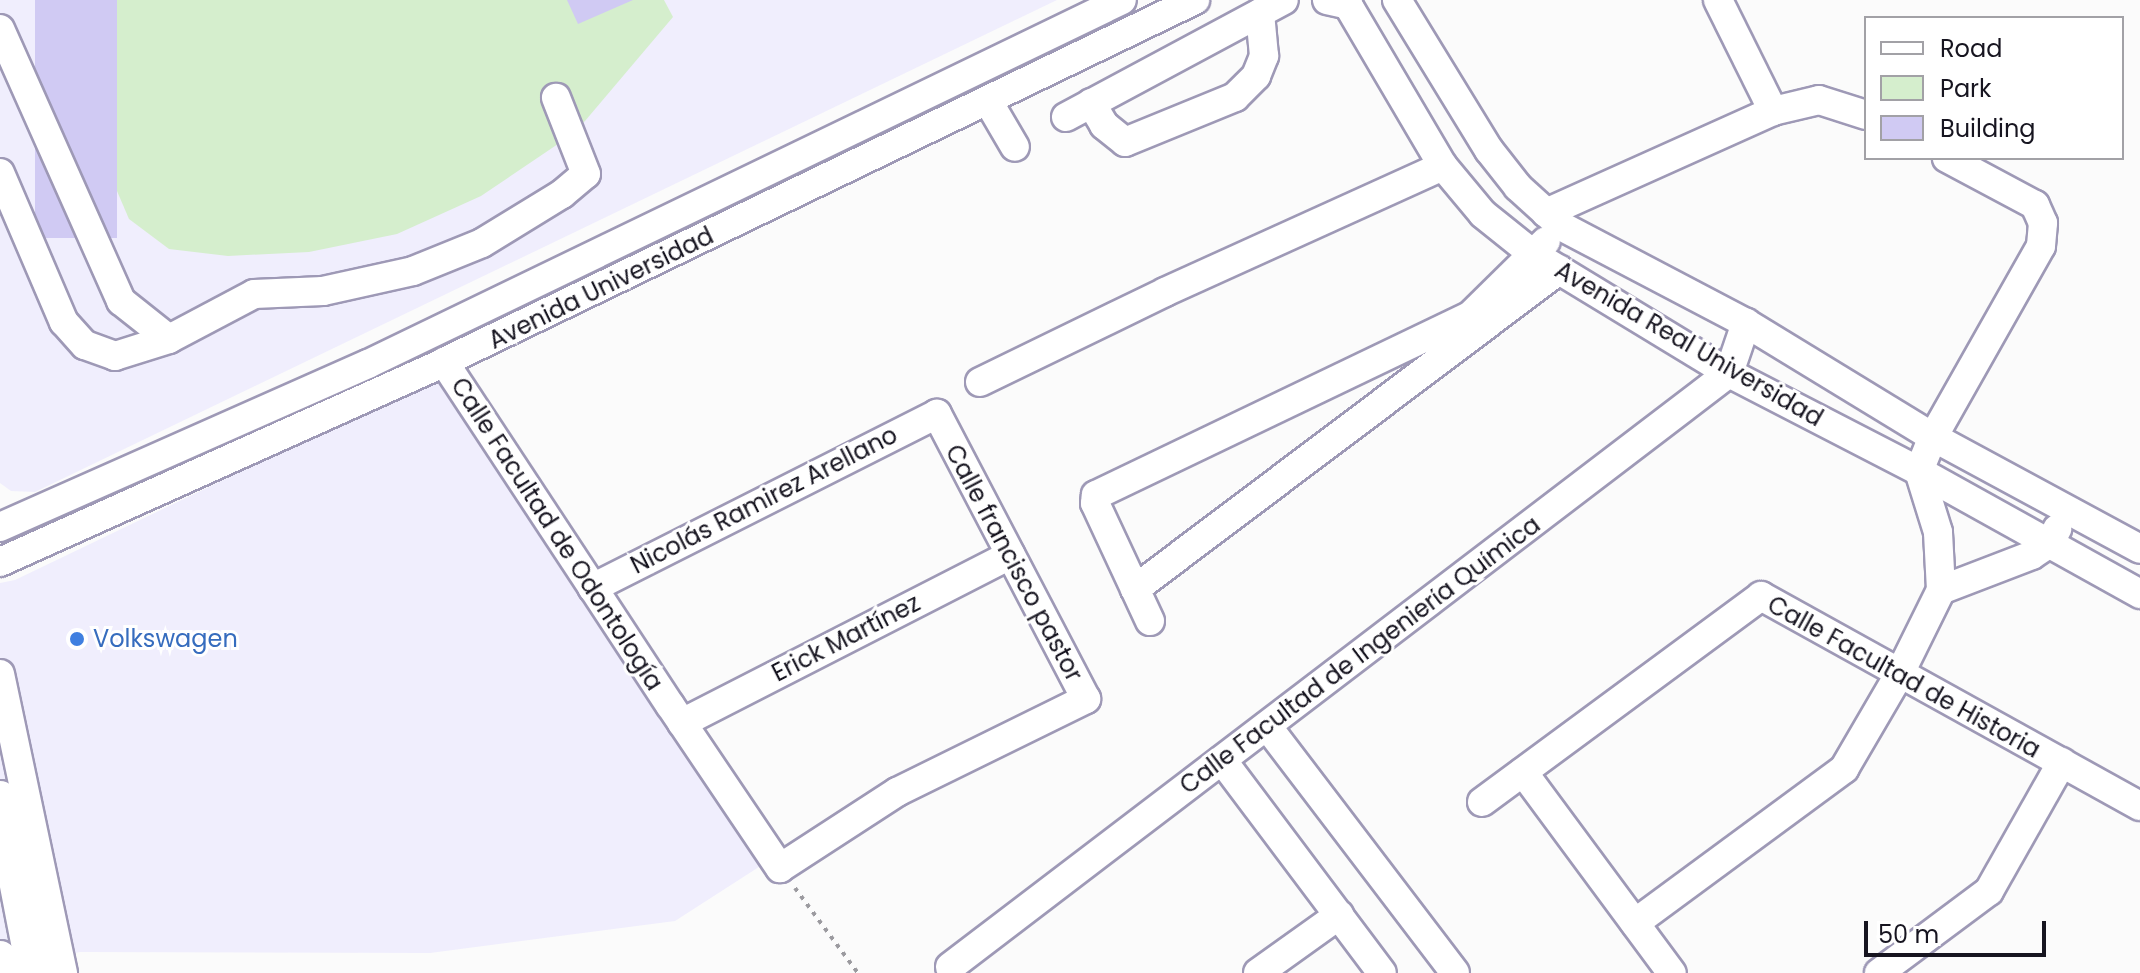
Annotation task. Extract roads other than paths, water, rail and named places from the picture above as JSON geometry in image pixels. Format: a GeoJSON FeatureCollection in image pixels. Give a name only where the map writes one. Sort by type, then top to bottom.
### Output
{"type":"FeatureCollection","features":[{"type":"Feature","properties":{"kind":"main road"},"geometry":{"type":"LineString","coordinates":[[0,798],[34,973]]}},
{"type":"Feature","properties":{"kind":"main road"},"geometry":{"type":"LineString","coordinates":[[0,958],[3,973]]}},
{"type":"Feature","properties":{"kind":"street","name":"Avenida Universidad"},"geometry":{"type":"LineString","coordinates":[[0,527],[368,364],[1122,0]]}},
{"type":"Feature","properties":{"kind":"street","name":"Avenida Universidad"},"geometry":{"type":"LineString","coordinates":[[0,562],[444,362],[1195,0]]}},
{"type":"Feature","properties":{"kind":"street","name":"Avenida Real Universidad"},"geometry":{"type":"LineString","coordinates":[[1327,0],[1348,5],[1443,166],[1483,214],[1533,254],[1729,373],[1919,471],[2140,594]]}},
{"type":"Feature","properties":{"kind":"street","name":"Avenida Real Universidad"},"geometry":{"type":"LineString","coordinates":[[1397,0],[1489,150],[1518,187],[1554,219],[1746,323],[1933,437],[2069,507],[2140,549]]}},
{"type":"Feature","properties":{"kind":"street"},"geometry":{"type":"LineString","coordinates":[[1718,0],[1773,111]]}},
{"type":"Feature","properties":{"kind":"street"},"geometry":{"type":"LineString","coordinates":[[1066,117],[1272,7]]}},
{"type":"Feature","properties":{"kind":"street"},"geometry":{"type":"LineString","coordinates":[[1091,103],[1104,125],[1125,142],[1235,97],[1256,76],[1264,56],[1272,7]]}},
{"type":"Feature","properties":{"kind":"street"},"geometry":{"type":"LineString","coordinates":[[1152,21],[1172,60]]}},
{"type":"Feature","properties":{"kind":"street"},"geometry":{"type":"LineString","coordinates":[[0,29],[121,301],[169,339]]}},
{"type":"Feature","properties":{"kind":"street"},"geometry":{"type":"LineString","coordinates":[[0,173],[64,322],[85,345],[115,356],[169,339],[254,294],[323,291],[413,271],[482,243],[562,194],[586,174],[556,98]]}},
{"type":"Feature","properties":{"kind":"street"},"geometry":{"type":"LineString","coordinates":[[1150,621],[1095,503],[1096,495],[1477,322],[1533,254],[1554,219],[1773,111],[1819,100],[1864,114]]}},
{"type":"Feature","properties":{"kind":"street"},"geometry":{"type":"LineString","coordinates":[[988,101],[1015,147]]}},
{"type":"Feature","properties":{"kind":"street"},"geometry":{"type":"LineString","coordinates":[[1635,923],[1844,769],[1900,673],[1941,590],[1938,532],[1919,471],[1933,437],[2041,246],[2043,223],[2035,205],[1951,160]]}},
{"type":"Feature","properties":{"kind":"street"},"geometry":{"type":"LineString","coordinates":[[980,382],[1165,292],[1443,166]]}},
{"type":"Feature","properties":{"kind":"street"},"geometry":{"type":"LineString","coordinates":[[1135,589],[1477,322],[1559,270]]}},
{"type":"Feature","properties":{"kind":"street"},"geometry":{"type":"LineString","coordinates":[[1729,373],[1746,323]]}},
{"type":"Feature","properties":{"kind":"street","name":"Calle Facultad de Odontología"},"geometry":{"type":"LineString","coordinates":[[444,362],[780,868]]}},
{"type":"Feature","properties":{"kind":"street","name":"Calle Facultad de Ingenierίa Quίmica"},"geometry":{"type":"LineString","coordinates":[[950,967],[1729,373]]}},
{"type":"Feature","properties":{"kind":"street","name":"Nicolás Ramirez Arellano"},"geometry":{"type":"LineString","coordinates":[[593,588],[937,414]]}},
{"type":"Feature","properties":{"kind":"street","name":"Calle francisco pastor"},"geometry":{"type":"LineString","coordinates":[[780,868],[897,792],[1086,699],[937,414]]}},
{"type":"Feature","properties":{"kind":"street"},"geometry":{"type":"LineString","coordinates":[[1941,590],[2032,555],[2050,543],[2069,507]]}},
{"type":"Feature","properties":{"kind":"street","name":"Erick Martínez"},"geometry":{"type":"LineString","coordinates":[[676,714],[1011,555]]}},
{"type":"Feature","properties":{"kind":"street","name":"Calle Facultad de Historia"},"geometry":{"type":"LineString","coordinates":[[1482,802],[1761,596],[2140,806]]}},
{"type":"Feature","properties":{"kind":"street"},"geometry":{"type":"LineString","coordinates":[[0,674],[63,973]]}},
{"type":"Feature","properties":{"kind":"street"},"geometry":{"type":"LineString","coordinates":[[1267,726],[1455,973]]}},
{"type":"Feature","properties":{"kind":"street"},"geometry":{"type":"LineString","coordinates":[[1222,760],[1382,973]]}},
{"type":"Feature","properties":{"kind":"street"},"geometry":{"type":"LineString","coordinates":[[1879,973],[1989,891],[2062,762]]}},
{"type":"Feature","properties":{"kind":"street"},"geometry":{"type":"LineString","coordinates":[[1523,772],[1672,973]]}},
{"type":"Feature","properties":{"kind":"street"},"geometry":{"type":"LineString","coordinates":[[1258,973],[1339,915]]}},
{"type":"Feature","properties":{"kind":"place","name":"Volkswagen"},"geometry":{"type":"Point","coordinates":[77,639]}}]}
